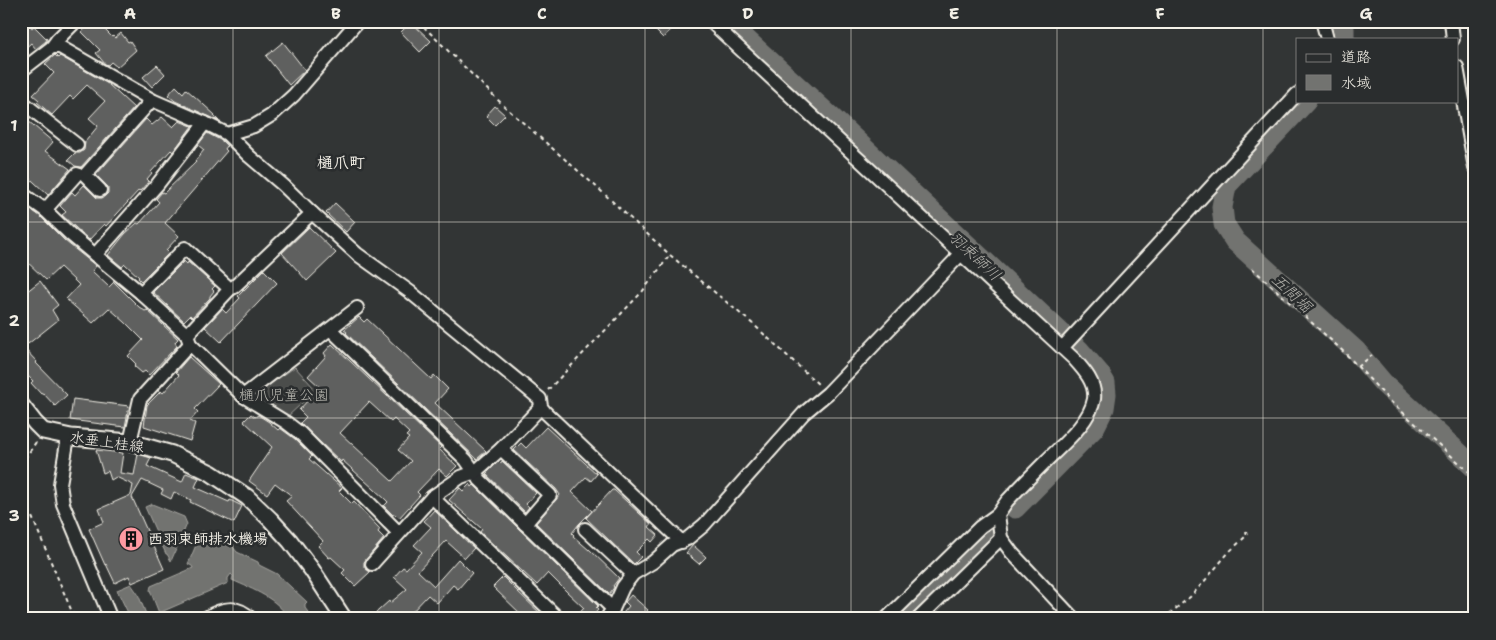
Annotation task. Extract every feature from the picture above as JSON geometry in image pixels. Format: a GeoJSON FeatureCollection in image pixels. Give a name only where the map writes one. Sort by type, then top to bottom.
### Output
{"type":"FeatureCollection","features":[{"type":"Feature","properties":{"kind":"main road"},"geometry":{"type":"LineString","coordinates":[[21,405],[43,431]]}},
{"type":"Feature","properties":{"kind":"main road","name":"水垂上桂線"},"geometry":{"type":"LineString","coordinates":[[43,431],[68,437],[130,442],[172,454],[212,473],[247,497],[290,541],[312,570],[344,619]]}},
{"type":"Feature","properties":{"kind":"street"},"geometry":{"type":"LineString","coordinates":[[21,71],[52,47],[76,21]]}},
{"type":"Feature","properties":{"kind":"street"},"geometry":{"type":"LineString","coordinates":[[227,134],[254,126],[272,115],[294,94],[358,21]]}},
{"type":"Feature","properties":{"kind":"street"},"geometry":{"type":"LineString","coordinates":[[710,21],[1062,348],[1087,374],[1092,384],[1094,398],[1089,413],[1076,431],[1007,501],[998,514],[980,527],[886,619]]}},
{"type":"Feature","properties":{"kind":"street"},"geometry":{"type":"LineString","coordinates":[[1321,21],[1327,38]]}},
{"type":"Feature","properties":{"kind":"street"},"geometry":{"type":"LineString","coordinates":[[1451,21],[1453,38]]}},
{"type":"Feature","properties":{"kind":"street"},"geometry":{"type":"LineString","coordinates":[[52,47],[60,47],[152,100],[227,134],[357,254],[410,292],[541,403],[682,542]]}},
{"type":"Feature","properties":{"kind":"street"},"geometry":{"type":"LineString","coordinates":[[1458,73],[1475,168]]}},
{"type":"Feature","properties":{"kind":"street"},"geometry":{"type":"LineString","coordinates":[[1062,348],[1296,95]]}},
{"type":"Feature","properties":{"kind":"street"},"geometry":{"type":"LineString","coordinates":[[100,190],[85,174],[152,100]]}},
{"type":"Feature","properties":{"kind":"street"},"geometry":{"type":"LineString","coordinates":[[21,101],[77,145]]}},
{"type":"Feature","properties":{"kind":"street"},"geometry":{"type":"LineString","coordinates":[[95,255],[157,185],[205,123]]}},
{"type":"Feature","properties":{"kind":"street"},"geometry":{"type":"LineString","coordinates":[[45,210],[77,174]]}},
{"type":"Feature","properties":{"kind":"street"},"geometry":{"type":"LineString","coordinates":[[21,193],[45,210],[71,235],[142,293],[243,396],[287,422],[300,433],[400,533]]}},
{"type":"Feature","properties":{"kind":"street"},"geometry":{"type":"LineString","coordinates":[[130,442],[140,399],[230,289],[312,213]]}},
{"type":"Feature","properties":{"kind":"street"},"geometry":{"type":"LineString","coordinates":[[142,293],[185,248],[230,289]]}},
{"type":"Feature","properties":{"kind":"street"},"geometry":{"type":"LineString","coordinates":[[331,330],[466,460],[480,480],[610,614],[623,587],[632,574],[653,562],[672,545],[682,542],[704,525],[804,413],[828,393],[961,254]]}},
{"type":"Feature","properties":{"kind":"street"},"geometry":{"type":"LineString","coordinates":[[243,396],[331,330],[357,308]]}},
{"type":"Feature","properties":{"kind":"street"},"geometry":{"type":"LineString","coordinates":[[372,564],[432,497],[461,477],[475,472],[501,448],[541,403]]}},
{"type":"Feature","properties":{"kind":"street"},"geometry":{"type":"LineString","coordinates":[[68,437],[60,484],[63,504],[111,619]]}},
{"type":"Feature","properties":{"kind":"street"},"geometry":{"type":"LineString","coordinates":[[501,448],[550,495],[524,524]]}},
{"type":"Feature","properties":{"kind":"street"},"geometry":{"type":"LineString","coordinates":[[432,497],[559,619]]}},
{"type":"Feature","properties":{"kind":"street"},"geometry":{"type":"LineString","coordinates":[[998,514],[1001,538],[1012,553],[1074,619]]}},
{"type":"Feature","properties":{"kind":"street"},"geometry":{"type":"LineString","coordinates":[[584,529],[632,574]]}},
{"type":"Feature","properties":{"kind":"street"},"geometry":{"type":"LineString","coordinates":[[918,619],[1001,538]]}},
{"type":"Feature","properties":{"kind":"street"},"geometry":{"type":"LineString","coordinates":[[204,619],[228,608],[244,612],[252,618]]}},
{"type":"Feature","properties":{"kind":"path"},"geometry":{"type":"LineString","coordinates":[[418,21],[504,106],[600,190],[670,255],[754,325],[828,393]]}},
{"type":"Feature","properties":{"kind":"path"},"geometry":{"type":"LineString","coordinates":[[541,403],[642,292],[670,255]]}},
{"type":"Feature","properties":{"kind":"path"},"geometry":{"type":"LineString","coordinates":[[1252,268],[1325,335],[1390,401],[1475,477]]}},
{"type":"Feature","properties":{"kind":"path"},"geometry":{"type":"LineString","coordinates":[[1358,367],[1372,355]]}},
{"type":"Feature","properties":{"kind":"path"},"geometry":{"type":"LineString","coordinates":[[43,431],[24,460],[24,489],[27,505],[75,619]]}},
{"type":"Feature","properties":{"kind":"path"},"geometry":{"type":"LineString","coordinates":[[21,457],[24,460]]}},
{"type":"Feature","properties":{"kind":"path"},"geometry":{"type":"LineString","coordinates":[[1163,619],[1190,597],[1229,552],[1247,535],[1246,531]]}},
{"type":"Feature","properties":{"kind":"green space","name":"樋爪児童公園"},"geometry":{"type":"Polygon","coordinates":[[[295,367],[316,390],[286,418],[259,400],[259,392],[295,367]]]}},
{"type":"Feature","properties":{"kind":"water"},"geometry":{"type":"Polygon","coordinates":[[[152,504],[184,517],[187,524],[171,561],[145,507],[152,504]]]}},
{"type":"Feature","properties":{"kind":"water"},"geometry":{"type":"Polygon","coordinates":[[[202,531],[233,547],[237,552],[277,574],[307,602],[305,608],[310,615],[310,619],[289,619],[278,605],[257,591],[232,580],[233,576],[231,574],[228,578],[228,583],[159,613],[150,590],[151,586],[193,568],[188,564],[202,531]]]}},
{"type":"Feature","properties":{"kind":"water"},"geometry":{"type":"Polygon","coordinates":[[[131,584],[138,594],[148,619],[131,619],[117,590],[131,584]]]}},
{"type":"Feature","properties":{"kind":"building"},"geometry":{"type":"Polygon","coordinates":[[[21,21],[25,21],[32,28],[34,26],[47,39],[46,41],[36,49],[31,43],[21,52],[21,21]]]}},
{"type":"Feature","properties":{"kind":"building"},"geometry":{"type":"Polygon","coordinates":[[[92,21],[96,21],[112,37],[115,38],[121,33],[136,50],[117,67],[111,62],[108,65],[105,64],[96,53],[100,50],[82,32],[92,21]]]}},
{"type":"Feature","properties":{"kind":"building"},"geometry":{"type":"Polygon","coordinates":[[[663,21],[678,21],[663,38],[655,30],[663,21]]]}},
{"type":"Feature","properties":{"kind":"building"},"geometry":{"type":"Polygon","coordinates":[[[411,22],[431,41],[420,52],[401,32],[411,22]]]}},
{"type":"Feature","properties":{"kind":"building"},"geometry":{"type":"Polygon","coordinates":[[[283,42],[305,70],[289,85],[266,56],[283,42]]]}},
{"type":"Feature","properties":{"kind":"building"},"geometry":{"type":"Polygon","coordinates":[[[55,55],[58,58],[60,56],[108,84],[134,108],[81,167],[75,166],[68,160],[75,153],[80,153],[84,150],[85,142],[98,126],[89,118],[105,101],[87,85],[73,99],[70,96],[52,115],[37,102],[39,100],[33,95],[54,73],[45,64],[55,55]]]}},
{"type":"Feature","properties":{"kind":"building"},"geometry":{"type":"Polygon","coordinates":[[[157,65],[165,74],[152,87],[143,77],[157,65]]]}},
{"type":"Feature","properties":{"kind":"building"},"geometry":{"type":"Polygon","coordinates":[[[176,86],[183,93],[186,89],[215,115],[219,121],[175,101],[168,95],[176,86]]]}},
{"type":"Feature","properties":{"kind":"building"},"geometry":{"type":"Polygon","coordinates":[[[495,106],[505,115],[495,125],[486,116],[495,106]]]}},
{"type":"Feature","properties":{"kind":"building"},"geometry":{"type":"Polygon","coordinates":[[[21,115],[53,142],[45,151],[70,169],[48,195],[21,170],[21,115]]]}},
{"type":"Feature","properties":{"kind":"building"},"geometry":{"type":"Polygon","coordinates":[[[162,117],[173,127],[179,121],[192,126],[173,152],[171,150],[151,172],[147,179],[149,181],[140,191],[106,226],[104,224],[89,240],[62,215],[66,212],[60,206],[72,192],[75,195],[84,185],[97,198],[105,196],[108,193],[108,187],[96,175],[146,119],[152,125],[162,117]]]}},
{"type":"Feature","properties":{"kind":"building"},"geometry":{"type":"Polygon","coordinates":[[[207,133],[222,141],[227,146],[225,149],[227,151],[165,223],[179,236],[166,250],[169,253],[141,281],[125,264],[122,267],[108,255],[125,234],[137,223],[139,224],[159,202],[156,199],[162,192],[164,193],[196,162],[204,150],[198,145],[207,133]]]}},
{"type":"Feature","properties":{"kind":"building"},"geometry":{"type":"Polygon","coordinates":[[[335,203],[355,222],[346,232],[326,213],[335,203]]]}},
{"type":"Feature","properties":{"kind":"building"},"geometry":{"type":"Polygon","coordinates":[[[23,204],[40,216],[65,241],[96,266],[92,271],[109,287],[114,282],[139,307],[145,311],[147,310],[178,339],[175,342],[177,346],[149,375],[145,371],[142,373],[134,366],[136,364],[128,356],[143,340],[125,322],[109,308],[93,323],[66,299],[79,285],[60,267],[46,280],[21,256],[21,206],[23,204]]]}},
{"type":"Feature","properties":{"kind":"building"},"geometry":{"type":"Polygon","coordinates":[[[309,227],[336,253],[307,281],[282,253],[309,227]]]}},
{"type":"Feature","properties":{"kind":"building"},"geometry":{"type":"Polygon","coordinates":[[[184,261],[187,264],[188,262],[215,286],[212,289],[214,291],[210,298],[192,317],[190,315],[184,321],[153,292],[184,261]]]}},
{"type":"Feature","properties":{"kind":"building"},"geometry":{"type":"Polygon","coordinates":[[[264,270],[277,283],[221,342],[205,327],[222,309],[226,313],[240,298],[238,296],[264,270]]]}},
{"type":"Feature","properties":{"kind":"building"},"geometry":{"type":"Polygon","coordinates":[[[40,281],[58,305],[52,310],[58,320],[28,344],[21,334],[21,296],[40,281]]]}},
{"type":"Feature","properties":{"kind":"building"},"geometry":{"type":"Polygon","coordinates":[[[359,317],[364,322],[367,319],[431,379],[434,375],[448,389],[435,403],[486,451],[477,459],[346,333],[344,330],[359,317]]]}},
{"type":"Feature","properties":{"kind":"building"},"geometry":{"type":"Polygon","coordinates":[[[332,344],[441,447],[439,449],[457,466],[447,476],[439,469],[417,492],[420,495],[399,518],[384,506],[388,502],[385,499],[342,460],[341,462],[300,423],[306,417],[299,410],[320,387],[308,376],[326,356],[324,353],[332,344]],[[369,402],[340,433],[392,481],[411,461],[398,450],[409,438],[406,436],[409,433],[394,419],[391,422],[369,402]]]}},
{"type":"Feature","properties":{"kind":"building"},"geometry":{"type":"Polygon","coordinates":[[[21,345],[67,395],[55,406],[43,393],[41,394],[31,383],[33,381],[21,369],[21,345]]]}},
{"type":"Feature","properties":{"kind":"building"},"geometry":{"type":"Polygon","coordinates":[[[189,357],[219,384],[195,409],[198,412],[190,421],[195,423],[190,441],[144,426],[147,405],[161,391],[163,393],[179,375],[176,372],[189,357]]]}},
{"type":"Feature","properties":{"kind":"building"},"geometry":{"type":"Polygon","coordinates":[[[73,399],[129,406],[125,427],[70,420],[73,399]]]}},
{"type":"Feature","properties":{"kind":"building"},"geometry":{"type":"Polygon","coordinates":[[[251,414],[255,417],[258,415],[278,430],[280,428],[295,439],[312,456],[309,459],[342,488],[339,491],[352,504],[354,502],[380,529],[378,532],[384,538],[364,562],[364,567],[370,572],[355,586],[342,573],[345,570],[331,557],[329,558],[318,546],[323,541],[286,501],[292,496],[275,483],[267,494],[249,481],[272,447],[244,421],[251,414]]]}},
{"type":"Feature","properties":{"kind":"building"},"geometry":{"type":"Polygon","coordinates":[[[546,427],[597,474],[591,481],[586,477],[572,492],[592,511],[572,533],[619,578],[609,594],[536,523],[560,495],[514,450],[521,443],[526,448],[546,427]]]}},
{"type":"Feature","properties":{"kind":"building"},"geometry":{"type":"Polygon","coordinates":[[[96,450],[123,453],[120,473],[134,475],[138,454],[151,458],[147,466],[182,482],[186,473],[199,478],[195,487],[242,506],[234,523],[190,502],[191,500],[174,492],[171,499],[161,494],[163,490],[142,480],[132,497],[164,569],[132,583],[129,576],[115,583],[89,529],[104,522],[99,509],[131,495],[133,485],[116,477],[111,480],[108,471],[103,473],[96,450]]]}},
{"type":"Feature","properties":{"kind":"building"},"geometry":{"type":"Polygon","coordinates":[[[502,461],[536,493],[526,504],[529,507],[525,512],[486,474],[498,462],[500,464],[502,461]]]}},
{"type":"Feature","properties":{"kind":"building"},"geometry":{"type":"Polygon","coordinates":[[[470,484],[472,487],[474,485],[598,606],[596,608],[598,610],[590,619],[574,619],[584,608],[548,573],[537,585],[480,532],[482,529],[449,500],[460,488],[463,491],[470,484]]]}},
{"type":"Feature","properties":{"kind":"building"},"geometry":{"type":"Polygon","coordinates":[[[612,490],[651,524],[649,527],[658,535],[652,542],[649,539],[636,552],[641,557],[634,564],[586,518],[612,490]]]}},
{"type":"Feature","properties":{"kind":"building"},"geometry":{"type":"Polygon","coordinates":[[[434,510],[474,548],[465,558],[446,541],[418,571],[434,586],[458,559],[472,573],[458,589],[453,585],[437,603],[428,595],[410,614],[414,619],[369,619],[389,601],[390,603],[407,589],[394,577],[403,567],[406,569],[422,552],[414,545],[431,527],[424,521],[434,510]]]}},
{"type":"Feature","properties":{"kind":"building"},"geometry":{"type":"Polygon","coordinates":[[[693,545],[706,557],[699,564],[686,553],[693,545]]]}},
{"type":"Feature","properties":{"kind":"building"},"geometry":{"type":"Polygon","coordinates":[[[503,577],[546,619],[526,619],[493,587],[503,577]]]}},
{"type":"Feature","properties":{"kind":"building"},"geometry":{"type":"Polygon","coordinates":[[[631,595],[648,610],[640,619],[618,619],[629,606],[625,602],[631,595]]]}},
{"type":"Feature","properties":{"kind":"waterway","name":"羽束師川"},"geometry":{"type":"LineString","coordinates":[[726,21],[1080,351],[1105,383],[1104,408],[1094,428],[1015,508]]}},
{"type":"Feature","properties":{"kind":"waterway","name":"五間堀"},"geometry":{"type":"LineString","coordinates":[[1340,21],[1344,29],[1344,38]]}},
{"type":"Feature","properties":{"kind":"waterway","name":"五間堀"},"geometry":{"type":"LineString","coordinates":[[1305,102],[1226,186],[1222,207],[1224,224],[1235,241],[1356,351],[1383,383],[1475,468]]}},
{"type":"Feature","properties":{"kind":"waterway","name":"羽束師川"},"geometry":{"type":"LineString","coordinates":[[904,619],[986,537]]}},
{"type":"Feature","properties":{"kind":"place","name":"西羽束師排水機場"},"geometry":{"type":"Point","coordinates":[131,539]}},
{"type":"Feature","properties":{"kind":"district","name":"樋爪町"},"geometry":{"type":"Point","coordinates":[341,162]}}]}
